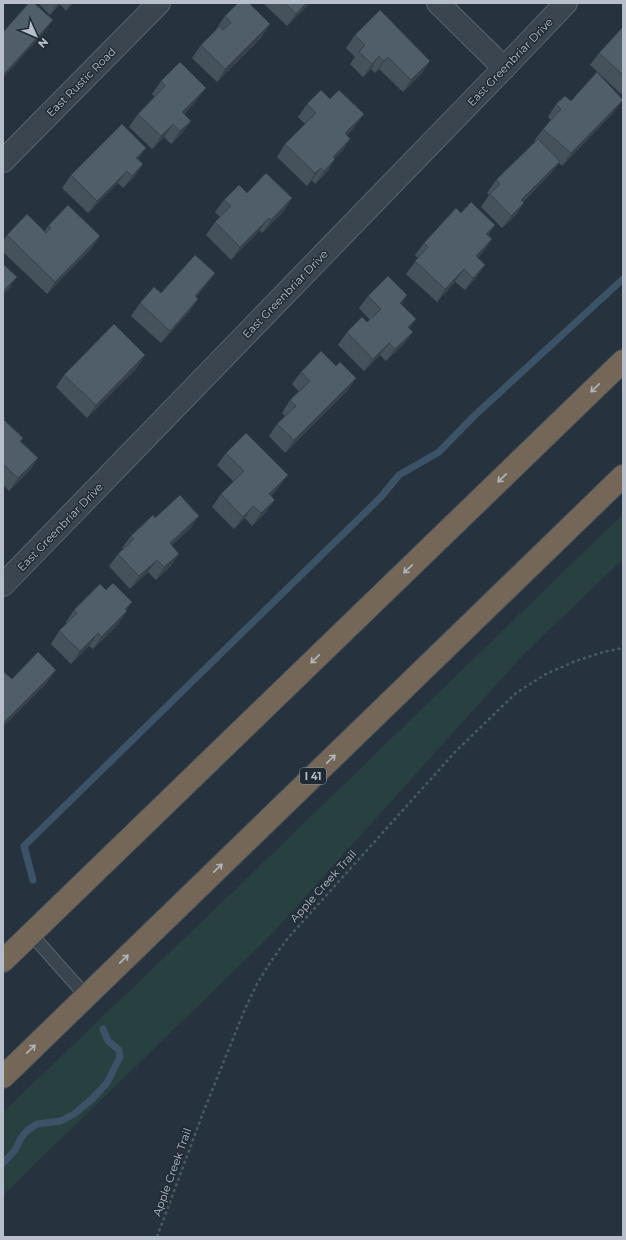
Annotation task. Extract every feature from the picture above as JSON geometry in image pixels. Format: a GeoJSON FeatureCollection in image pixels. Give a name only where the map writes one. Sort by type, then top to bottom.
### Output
{"type":"FeatureCollection","features":[{"type":"Feature","properties":{"kind":"highway"},"geometry":{"type":"LineString","coordinates":[[3,961],[623,361]]}},
{"type":"Feature","properties":{"kind":"highway","name":"I 41"},"geometry":{"type":"LineString","coordinates":[[3,1076],[623,476]]}},
{"type":"Feature","properties":{"kind":"street","name":"East Rustic Road"},"geometry":{"type":"LineString","coordinates":[[3,161],[159,3]]}},
{"type":"Feature","properties":{"kind":"street"},"geometry":{"type":"LineString","coordinates":[[438,3],[504,68]]}},
{"type":"Feature","properties":{"kind":"street","name":"East Greenbriar Drive"},"geometry":{"type":"LineString","coordinates":[[5,579],[566,3]]}},
{"type":"Feature","properties":{"kind":"lane"},"geometry":{"type":"LineString","coordinates":[[31,934],[86,996]]}},
{"type":"Feature","properties":{"kind":"path","name":"Apple Creek Trail"},"geometry":{"type":"LineString","coordinates":[[157,1237],[203,1113],[245,1009],[260,978],[288,938],[456,751],[516,693],[546,674],[572,662],[603,652],[623,648]]}},
{"type":"Feature","properties":{"kind":"green space"},"geometry":{"type":"Polygon","coordinates":[[[623,514],[623,559],[523,655],[269,937],[3,1195],[3,1112],[623,514]]]}},
{"type":"Feature","properties":{"kind":"building"},"geometry":{"type":"Polygon","coordinates":[[[29,3],[34,3],[53,20],[3,75],[3,30],[4,31],[29,3]]]}},
{"type":"Feature","properties":{"kind":"building"},"geometry":{"type":"Polygon","coordinates":[[[238,3],[249,3],[270,24],[225,69],[201,45],[220,26],[223,30],[231,23],[225,16],[238,3]]]}},
{"type":"Feature","properties":{"kind":"building"},"geometry":{"type":"Polygon","coordinates":[[[285,3],[306,3],[296,14],[285,3]]]}},
{"type":"Feature","properties":{"kind":"building"},"geometry":{"type":"Polygon","coordinates":[[[380,10],[430,61],[411,80],[388,57],[384,61],[379,56],[372,64],[359,52],[365,45],[355,35],[380,10]]]}},
{"type":"Feature","properties":{"kind":"building"},"geometry":{"type":"Polygon","coordinates":[[[623,27],[623,75],[599,53],[623,27]]]}},
{"type":"Feature","properties":{"kind":"building"},"geometry":{"type":"Polygon","coordinates":[[[180,62],[206,88],[182,112],[191,121],[180,131],[173,124],[161,136],[138,114],[165,86],[161,81],[180,62]]]}},
{"type":"Feature","properties":{"kind":"building"},"geometry":{"type":"Polygon","coordinates":[[[597,72],[623,100],[571,153],[543,129],[561,109],[556,104],[565,96],[571,101],[597,72]]]}},
{"type":"Feature","properties":{"kind":"building"},"geometry":{"type":"Polygon","coordinates":[[[321,90],[330,99],[339,90],[364,114],[345,133],[350,139],[333,157],[335,159],[324,171],[321,168],[315,173],[285,144],[316,113],[307,104],[321,90]]]}},
{"type":"Feature","properties":{"kind":"building"},"geometry":{"type":"Polygon","coordinates":[[[122,124],[146,148],[136,158],[143,164],[132,176],[127,171],[97,201],[71,175],[122,124]]]}},
{"type":"Feature","properties":{"kind":"building"},"geometry":{"type":"Polygon","coordinates":[[[538,139],[560,161],[521,200],[524,203],[511,216],[490,194],[500,184],[496,180],[538,139]]]}},
{"type":"Feature","properties":{"kind":"building"},"geometry":{"type":"Polygon","coordinates":[[[266,173],[292,198],[271,220],[269,218],[240,247],[215,222],[231,206],[224,200],[239,185],[247,193],[266,173]]]}},
{"type":"Feature","properties":{"kind":"building"},"geometry":{"type":"Polygon","coordinates":[[[471,202],[495,225],[486,234],[492,239],[476,256],[485,265],[473,278],[464,269],[445,289],[415,261],[428,247],[424,243],[456,208],[461,213],[471,202]]]}},
{"type":"Feature","properties":{"kind":"building"},"geometry":{"type":"Polygon","coordinates":[[[68,205],[100,236],[55,282],[7,235],[27,214],[46,233],[51,228],[48,226],[68,205]]]}},
{"type":"Feature","properties":{"kind":"building"},"geometry":{"type":"Polygon","coordinates":[[[195,255],[215,273],[195,296],[198,299],[170,331],[140,303],[154,287],[161,293],[195,255]]]}},
{"type":"Feature","properties":{"kind":"building"},"geometry":{"type":"Polygon","coordinates":[[[3,264],[17,277],[3,291],[3,264]]]}},
{"type":"Feature","properties":{"kind":"building"},"geometry":{"type":"Polygon","coordinates":[[[388,276],[407,295],[400,303],[416,319],[408,327],[413,332],[395,349],[389,343],[373,359],[347,332],[362,317],[367,322],[381,309],[368,296],[388,276]]]}},
{"type":"Feature","properties":{"kind":"building"},"geometry":{"type":"Polygon","coordinates":[[[114,324],[145,355],[96,405],[64,375],[114,324]]]}},
{"type":"Feature","properties":{"kind":"building"},"geometry":{"type":"Polygon","coordinates":[[[321,351],[336,366],[340,362],[356,378],[294,440],[277,424],[296,406],[290,400],[310,381],[301,372],[321,351]]]}},
{"type":"Feature","properties":{"kind":"building"},"geometry":{"type":"Polygon","coordinates":[[[3,419],[23,438],[20,441],[38,458],[18,478],[3,464],[3,419]]]}},
{"type":"Feature","properties":{"kind":"building"},"geometry":{"type":"Polygon","coordinates":[[[246,433],[288,475],[269,494],[275,500],[261,513],[253,506],[243,517],[221,494],[244,471],[226,453],[246,433]]]}},
{"type":"Feature","properties":{"kind":"building"},"geometry":{"type":"Polygon","coordinates":[[[180,495],[199,516],[170,543],[179,554],[164,567],[157,560],[139,576],[118,554],[134,539],[131,536],[153,515],[155,518],[180,495]]]}},
{"type":"Feature","properties":{"kind":"building"},"geometry":{"type":"Polygon","coordinates":[[[113,583],[132,602],[125,609],[127,611],[101,637],[98,633],[80,651],[59,631],[77,613],[74,610],[100,584],[106,590],[113,583]]]}},
{"type":"Feature","properties":{"kind":"building"},"geometry":{"type":"Polygon","coordinates":[[[38,652],[56,670],[3,723],[3,673],[4,672],[12,679],[38,652]]]}},
{"type":"Feature","properties":{"kind":"waterway"},"geometry":{"type":"LineString","coordinates":[[33,880],[24,846],[381,497],[399,475],[439,452],[474,416],[623,279]]}},
{"type":"Feature","properties":{"kind":"waterway"},"geometry":{"type":"LineString","coordinates":[[3,1163],[15,1150],[21,1138],[28,1130],[37,1124],[61,1121],[74,1114],[92,1099],[107,1083],[120,1057],[119,1050],[108,1041],[103,1029]]}}]}
